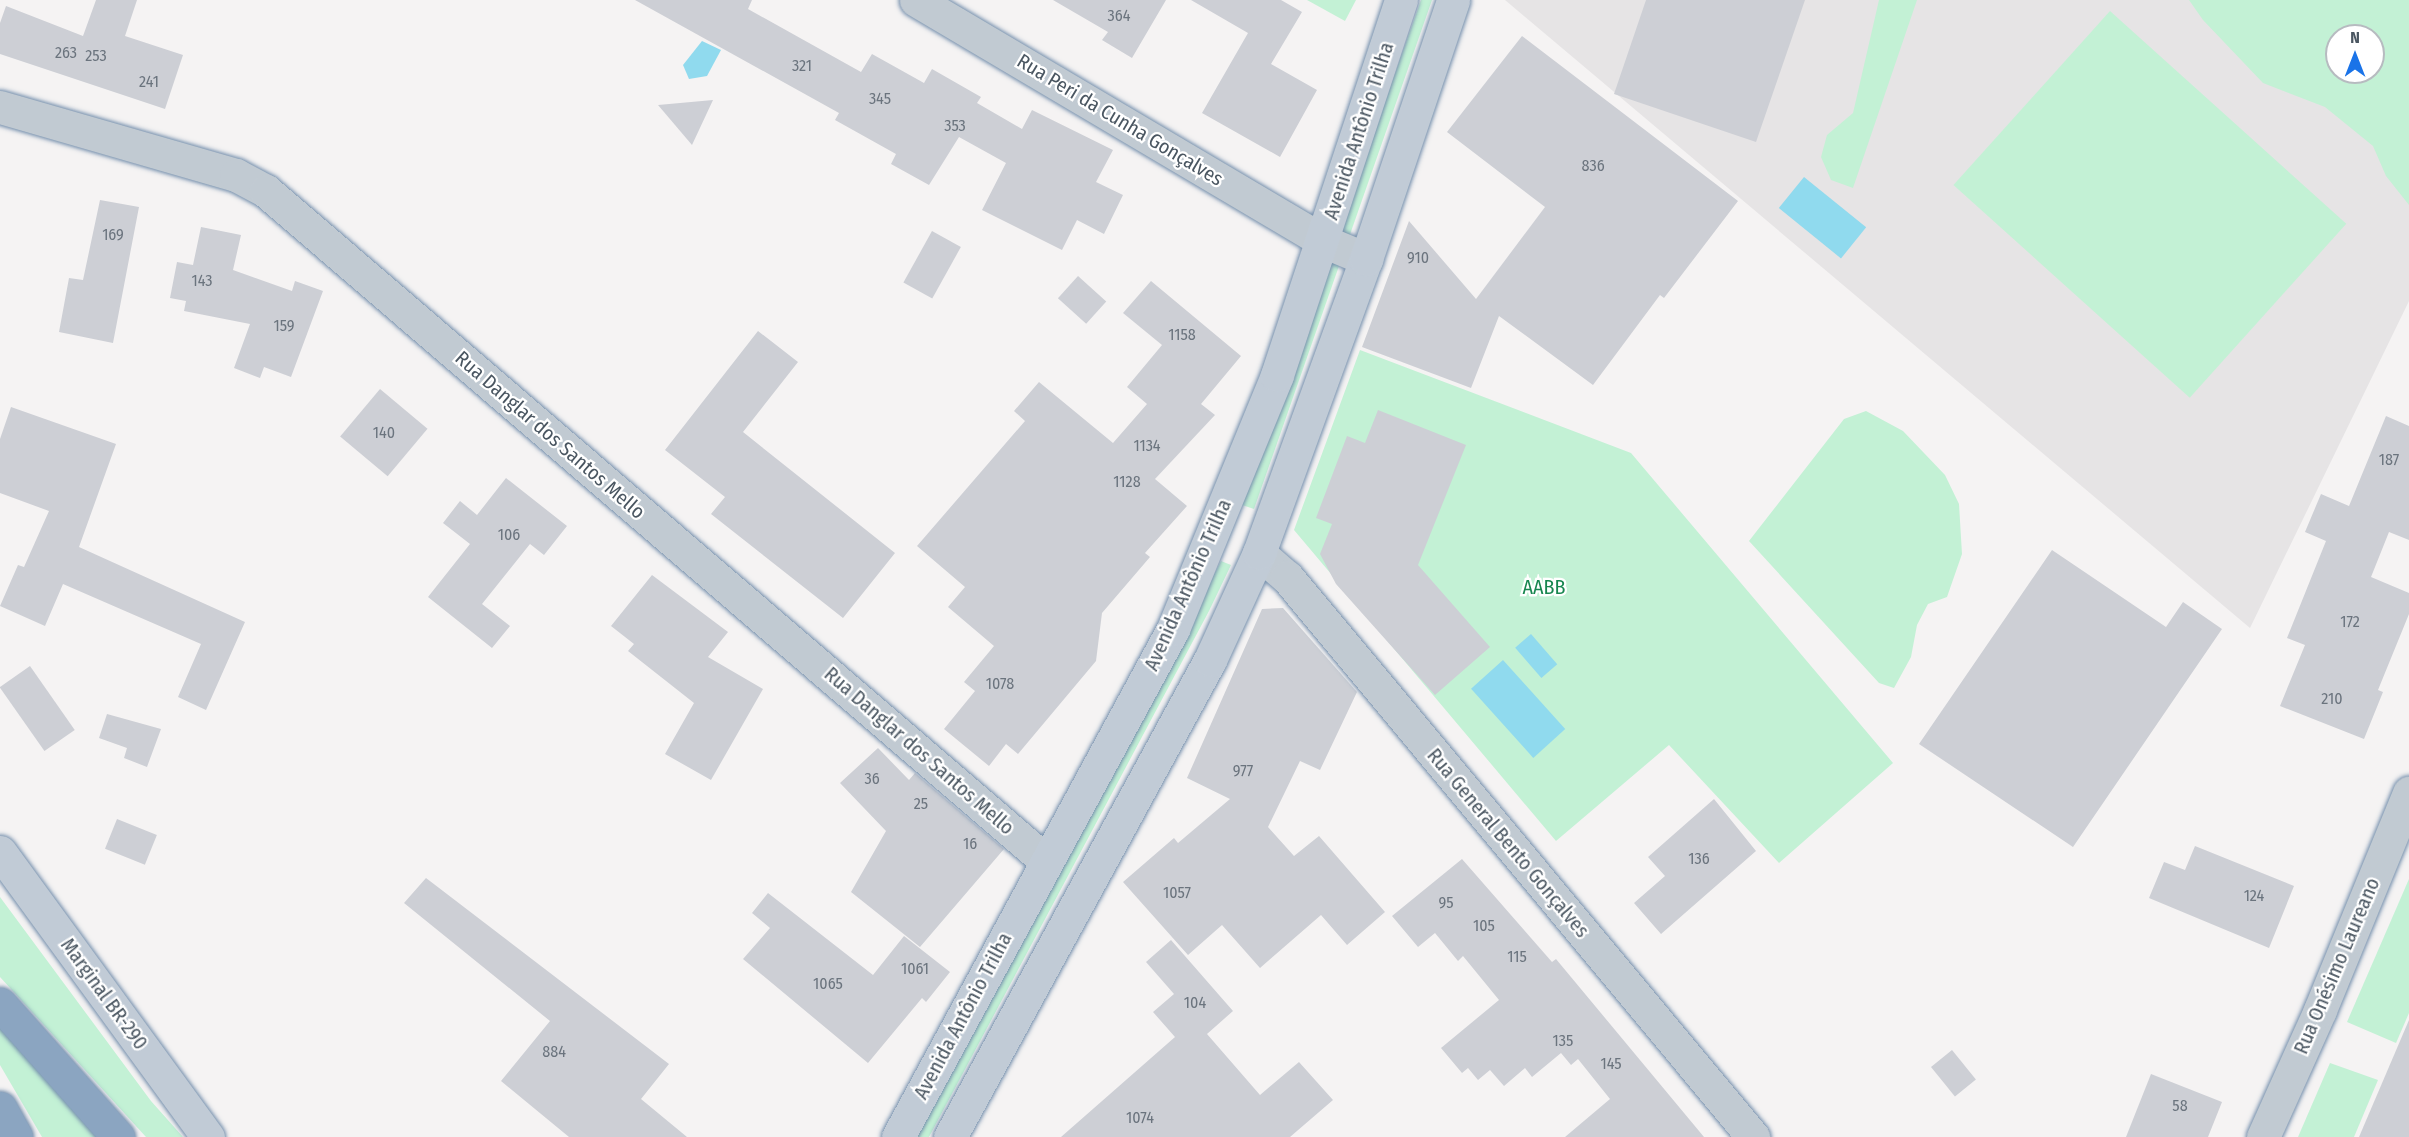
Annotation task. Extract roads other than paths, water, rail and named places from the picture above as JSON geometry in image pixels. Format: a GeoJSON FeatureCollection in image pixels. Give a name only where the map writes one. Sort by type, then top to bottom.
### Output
{"type":"FeatureCollection","features":[{"type":"Feature","properties":{"kind":"highway"},"geometry":{"type":"LineString","coordinates":[[0,1004],[118,1137]]}},
{"type":"Feature","properties":{"kind":"highway"},"geometry":{"type":"LineString","coordinates":[[0,1108],[16,1137]]}},
{"type":"Feature","properties":{"kind":"main road","name":"Avenida Antônio Trilha"},"geometry":{"type":"LineString","coordinates":[[898,1137],[1173,629],[1277,375],[1401,0]]}},
{"type":"Feature","properties":{"kind":"main road"},"geometry":{"type":"LineString","coordinates":[[950,1137],[1210,660],[1259,553],[1366,259],[1453,0]]}},
{"type":"Feature","properties":{"kind":"main road","name":"Marginal BR-290"},"geometry":{"type":"LineString","coordinates":[[0,852],[208,1137]]}},
{"type":"Feature","properties":{"kind":"street","name":"Rua Peri da Cunha Gonçalves"},"geometry":{"type":"LineString","coordinates":[[916,0],[1323,241],[1366,259]]}},
{"type":"Feature","properties":{"kind":"street","name":"Rua Danglar dos Santos Mello"},"geometry":{"type":"LineString","coordinates":[[0,107],[236,175],[267,191],[1046,861]]}},
{"type":"Feature","properties":{"kind":"street","name":"Rua General Bento Gonçalves"},"geometry":{"type":"LineString","coordinates":[[1259,553],[1287,577],[1753,1137]]}},
{"type":"Feature","properties":{"kind":"street","name":"Rua Onésimo Laureano"},"geometry":{"type":"LineString","coordinates":[[2263,1137],[2397,856],[2409,793]]}},
{"type":"Feature","properties":{"kind":"water"},"geometry":{"type":"Polygon","coordinates":[[[702,41],[721,50],[707,76],[689,79],[683,65],[702,41]]]}},
{"type":"Feature","properties":{"kind":"water"},"geometry":{"type":"Polygon","coordinates":[[[1804,177],[1866,227],[1841,258],[1779,208],[1804,177]]]}},
{"type":"Feature","properties":{"kind":"water"},"geometry":{"type":"Polygon","coordinates":[[[1531,634],[1557,664],[1541,678],[1515,648],[1531,634]]]}},
{"type":"Feature","properties":{"kind":"water"},"geometry":{"type":"Polygon","coordinates":[[[1503,660],[1565,729],[1533,758],[1471,689],[1503,660]]]}},
{"type":"Feature","properties":{"kind":"park label","name":"AABB"},"geometry":{"type":"Point","coordinates":[1544,587]}}]}
